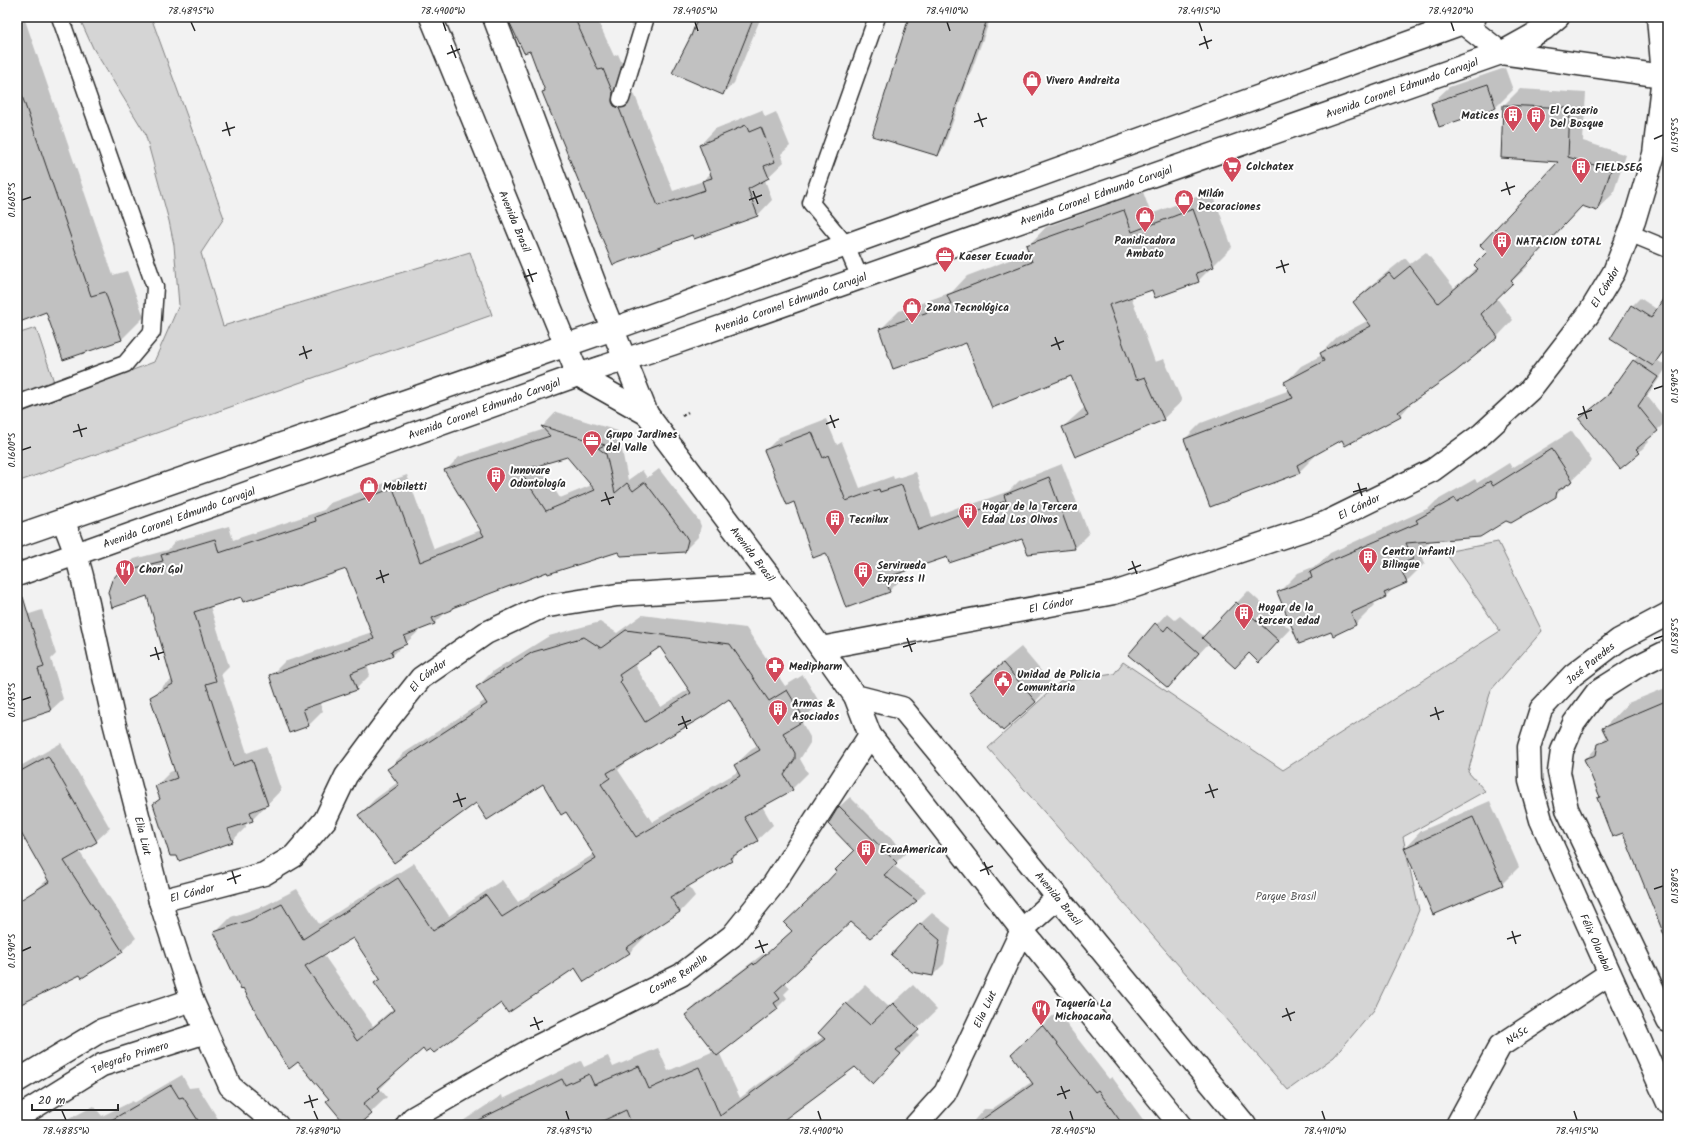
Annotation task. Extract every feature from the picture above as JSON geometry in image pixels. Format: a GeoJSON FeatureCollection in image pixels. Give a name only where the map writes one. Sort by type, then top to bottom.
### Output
{"type":"FeatureCollection","features":[{"type":"Feature","properties":{"kind":"street","name":"Avenida Brasil"},"geometry":{"type":"LineString","coordinates":[[431,17],[578,375],[647,414]]}},
{"type":"Feature","properties":{"kind":"street","name":"Avenida Brasil"},"geometry":{"type":"LineString","coordinates":[[494,17],[624,360],[647,414],[776,585],[856,696],[870,735],[1022,930],[1180,1125]]}},
{"type":"Feature","properties":{"kind":"street","name":"Avenida Coronel Edmundo Carvajal"},"geometry":{"type":"LineString","coordinates":[[17,575],[578,375],[860,278],[1501,52],[1544,29],[1558,17]]}},
{"type":"Feature","properties":{"kind":"street","name":"El Cóndor"},"geometry":{"type":"LineString","coordinates":[[821,648],[1114,593],[1325,523],[1433,470],[1482,434],[1530,390],[1588,315],[1614,272],[1629,233],[1654,154],[1663,76],[1658,17]]}},
{"type":"Feature","properties":{"kind":"street"},"geometry":{"type":"LineString","coordinates":[[17,536],[613,329],[1466,19],[1501,52],[1663,76]]}},
{"type":"Feature","properties":{"kind":"street","name":"Elia Liut"},"geometry":{"type":"LineString","coordinates":[[63,520],[76,554],[114,722],[160,901],[192,1000],[230,1086],[277,1125]]}},
{"type":"Feature","properties":{"kind":"street","name":"El Cóndor"},"geometry":{"type":"LineString","coordinates":[[160,901],[264,874],[294,856],[324,820],[346,776],[421,678],[486,633],[542,607],[557,604],[617,595],[776,585]]}},
{"type":"Feature","properties":{"kind":"street","name":"José Paredes"},"geometry":{"type":"LineString","coordinates":[[1530,781],[1529,748],[1541,709],[1573,675],[1619,640],[1668,614]]}},
{"type":"Feature","properties":{"kind":"street"},"geometry":{"type":"LineString","coordinates":[[1668,651],[1638,666],[1597,692],[1574,722],[1562,751],[1559,772],[1567,809],[1668,1021]]}},
{"type":"Feature","properties":{"kind":"street","name":"Avenida Brasil"},"geometry":{"type":"LineString","coordinates":[[856,696],[902,708],[1245,1125]]}},
{"type":"Feature","properties":{"kind":"street","name":"Cosme Renella"},"geometry":{"type":"LineString","coordinates":[[407,1125],[413,1118],[532,1049],[681,975],[732,936],[773,885],[870,735]]}},
{"type":"Feature","properties":{"kind":"street"},"geometry":{"type":"LineString","coordinates":[[1530,781],[1559,772]]}},
{"type":"Feature","properties":{"kind":"street","name":"Félix Olarabal"},"geometry":{"type":"LineString","coordinates":[[1530,781],[1541,820],[1668,1103]]}},
{"type":"Feature","properties":{"kind":"street","name":"Elia Liut"},"geometry":{"type":"LineString","coordinates":[[916,1125],[945,1093],[1022,930],[1058,897]]}},
{"type":"Feature","properties":{"kind":"street","name":"N45c"},"geometry":{"type":"LineString","coordinates":[[1457,1125],[1500,1046],[1609,974]]}},
{"type":"Feature","properties":{"kind":"street"},"geometry":{"type":"LineString","coordinates":[[17,1081],[102,1030],[192,1000]]}},
{"type":"Feature","properties":{"kind":"street","name":"Telegrafo Primero"},"geometry":{"type":"LineString","coordinates":[[17,1118],[102,1065],[206,1032]]}},
{"type":"Feature","properties":{"kind":"lane"},"geometry":{"type":"LineString","coordinates":[[17,404],[125,364],[152,332],[155,287],[60,17]]}},
{"type":"Feature","properties":{"kind":"lane"},"geometry":{"type":"LineString","coordinates":[[621,99],[646,17]]}},
{"type":"Feature","properties":{"kind":"lane"},"geometry":{"type":"LineString","coordinates":[[860,278],[846,245],[811,203],[877,17]]}},
{"type":"Feature","properties":{"kind":"lane"},"geometry":{"type":"LineString","coordinates":[[1629,233],[1668,249]]}},
{"type":"Feature","properties":{"kind":"green space"},"geometry":{"type":"Polygon","coordinates":[[[79,17],[151,17],[224,218],[201,253],[223,326],[470,252],[492,315],[17,482],[17,414],[154,362],[179,305],[174,245],[145,133],[93,48],[79,17]]]}},
{"type":"Feature","properties":{"kind":"green space"},"geometry":{"type":"Polygon","coordinates":[[[36,328],[54,382],[17,395],[17,334],[36,328]]]}},
{"type":"Feature","properties":{"kind":"green space","name":"Parque Brasil"},"geometry":{"type":"Polygon","coordinates":[[[1498,542],[1542,631],[1491,690],[1468,772],[1485,791],[1403,837],[1419,910],[1399,958],[1374,1010],[1334,1057],[1288,1090],[988,748],[1060,682],[1114,674],[1123,662],[1283,770],[1500,631],[1445,552],[1498,542]]]}},
{"type":"Feature","properties":{"kind":"building"},"geometry":{"type":"Polygon","coordinates":[[[507,17],[574,17],[598,70],[603,69],[613,93],[612,102],[614,106],[619,108],[658,206],[705,190],[702,181],[712,178],[699,145],[746,125],[749,132],[761,127],[775,162],[764,166],[769,178],[748,189],[758,216],[694,239],[692,235],[613,265],[542,92],[545,91],[530,51],[524,53],[507,17]]]}},
{"type":"Feature","properties":{"kind":"building"},"geometry":{"type":"Polygon","coordinates":[[[698,17],[754,17],[723,95],[672,73],[691,36],[698,17]]]}},
{"type":"Feature","properties":{"kind":"building"},"geometry":{"type":"Polygon","coordinates":[[[909,17],[988,17],[938,156],[872,136],[909,17]]]}},
{"type":"Feature","properties":{"kind":"building"},"geometry":{"type":"Polygon","coordinates":[[[1488,84],[1496,108],[1439,127],[1431,103],[1488,84]]]}},
{"type":"Feature","properties":{"kind":"building"},"geometry":{"type":"Polygon","coordinates":[[[17,93],[21,93],[91,296],[105,292],[122,340],[63,360],[46,312],[17,323],[17,93]]]}},
{"type":"Feature","properties":{"kind":"building"},"geometry":{"type":"Polygon","coordinates":[[[1503,105],[1570,108],[1568,157],[1611,170],[1597,211],[1582,206],[1511,281],[1513,283],[1481,314],[1498,337],[1455,372],[1398,412],[1401,416],[1345,446],[1342,440],[1297,465],[1300,473],[1210,507],[1184,439],[1293,398],[1284,382],[1324,361],[1320,353],[1371,326],[1353,302],[1389,273],[1394,279],[1410,266],[1438,303],[1478,269],[1474,265],[1487,252],[1480,245],[1558,162],[1501,158],[1503,105]]]}},
{"type":"Feature","properties":{"kind":"building"},"geometry":{"type":"Polygon","coordinates":[[[1193,209],[1214,267],[1196,273],[1199,282],[1155,298],[1152,290],[1109,305],[1136,380],[1145,377],[1164,420],[1075,457],[1062,427],[1088,416],[1071,376],[992,408],[966,343],[893,369],[879,329],[951,304],[947,295],[1032,262],[1026,245],[1124,210],[1132,232],[1193,209]]]}},
{"type":"Feature","properties":{"kind":"building"},"geometry":{"type":"Polygon","coordinates":[[[1668,291],[1668,344],[1653,366],[1610,339],[1631,305],[1651,318],[1668,291]]]}},
{"type":"Feature","properties":{"kind":"building"},"geometry":{"type":"Polygon","coordinates":[[[1633,360],[1658,377],[1638,406],[1658,431],[1636,449],[1640,453],[1620,469],[1579,419],[1607,396],[1633,360]]]}},
{"type":"Feature","properties":{"kind":"building"},"geometry":{"type":"Polygon","coordinates":[[[541,426],[605,445],[598,448],[606,454],[615,493],[627,483],[633,491],[645,482],[688,540],[685,552],[621,556],[618,552],[548,574],[547,572],[452,608],[452,610],[432,618],[435,624],[404,636],[407,644],[391,651],[393,656],[351,673],[357,690],[303,709],[309,726],[289,733],[269,675],[374,639],[346,569],[294,587],[293,586],[243,602],[241,597],[194,612],[216,681],[206,684],[233,766],[252,759],[268,805],[250,812],[253,821],[228,829],[233,842],[179,861],[177,856],[170,856],[153,804],[160,799],[155,786],[177,778],[150,697],[173,684],[147,596],[112,608],[108,592],[112,580],[119,572],[163,561],[161,555],[215,539],[219,553],[316,521],[315,517],[393,488],[420,562],[484,536],[444,470],[550,436],[541,426]],[[567,457],[520,471],[546,511],[595,490],[567,457]]]}},
{"type":"Feature","properties":{"kind":"building"},"geometry":{"type":"Polygon","coordinates":[[[812,432],[823,458],[828,455],[846,501],[879,489],[880,492],[902,485],[918,530],[958,515],[959,517],[1006,501],[1004,495],[1049,477],[1075,549],[1028,554],[1022,539],[949,563],[947,557],[885,578],[890,592],[846,608],[826,553],[813,558],[794,502],[787,505],[764,450],[812,432]]]}},
{"type":"Feature","properties":{"kind":"building"},"geometry":{"type":"Polygon","coordinates":[[[1552,449],[1573,481],[1557,491],[1556,497],[1511,523],[1506,521],[1480,537],[1406,543],[1413,559],[1399,565],[1407,583],[1384,593],[1386,597],[1351,613],[1356,625],[1333,636],[1331,632],[1299,644],[1277,592],[1312,578],[1310,572],[1330,561],[1418,523],[1416,520],[1455,498],[1457,502],[1490,481],[1493,486],[1552,449]]]}},
{"type":"Feature","properties":{"kind":"building"},"geometry":{"type":"Polygon","coordinates":[[[23,597],[44,667],[38,669],[51,711],[17,722],[17,598],[23,597]]]}},
{"type":"Feature","properties":{"kind":"building","name":"Hogar de la tercera edad"},"geometry":{"type":"Polygon","coordinates":[[[1236,602],[1279,641],[1259,663],[1249,653],[1235,668],[1202,638],[1236,602]]]}},
{"type":"Feature","properties":{"kind":"building"},"geometry":{"type":"Polygon","coordinates":[[[1155,623],[1164,631],[1168,626],[1199,653],[1168,688],[1128,655],[1155,623]]]}},
{"type":"Feature","properties":{"kind":"building"},"geometry":{"type":"Polygon","coordinates":[[[626,630],[730,644],[769,701],[787,690],[805,720],[783,733],[795,753],[795,759],[784,775],[793,790],[744,817],[758,841],[730,858],[732,861],[670,897],[680,912],[626,948],[630,953],[584,982],[575,968],[508,1013],[501,1003],[434,1053],[430,1049],[425,1052],[423,1049],[378,1088],[380,1090],[363,1104],[372,1114],[359,1125],[346,1125],[326,1101],[329,1099],[298,1062],[289,1069],[275,1047],[243,988],[241,990],[214,932],[250,920],[282,904],[303,939],[398,878],[433,931],[486,895],[502,917],[596,858],[566,812],[561,815],[543,784],[487,820],[476,803],[394,863],[358,815],[399,785],[387,769],[487,704],[476,687],[533,652],[584,637],[601,648],[626,630]],[[660,647],[619,675],[622,680],[620,682],[645,722],[691,693],[660,647]],[[729,699],[706,715],[607,773],[610,778],[601,784],[636,837],[740,776],[734,765],[760,750],[729,699]],[[353,938],[305,966],[357,1041],[394,1010],[374,983],[380,979],[353,938]]]}},
{"type":"Feature","properties":{"kind":"building","name":"Unidad de Policia Comunitaria"},"geometry":{"type":"Polygon","coordinates":[[[1003,663],[1036,702],[1003,731],[969,692],[1003,663]]]}},
{"type":"Feature","properties":{"kind":"building"},"geometry":{"type":"Polygon","coordinates":[[[1668,700],[1667,942],[1623,833],[1612,837],[1597,798],[1600,797],[1584,759],[1596,755],[1598,744],[1608,740],[1602,728],[1668,700]]]}},
{"type":"Feature","properties":{"kind":"building"},"geometry":{"type":"Polygon","coordinates":[[[48,756],[97,842],[64,861],[123,952],[82,978],[80,975],[17,1006],[17,902],[49,882],[17,826],[17,773],[48,756]]]}},
{"type":"Feature","properties":{"kind":"building"},"geometry":{"type":"Polygon","coordinates":[[[839,806],[897,863],[884,875],[917,901],[870,938],[851,922],[775,992],[780,999],[774,1003],[778,1009],[717,1056],[685,1015],[753,963],[754,965],[792,931],[784,923],[822,887],[837,871],[835,870],[854,851],[828,824],[839,806]]]}},
{"type":"Feature","properties":{"kind":"building"},"geometry":{"type":"Polygon","coordinates":[[[1473,817],[1503,885],[1433,915],[1404,848],[1473,817]]]}},
{"type":"Feature","properties":{"kind":"building"},"geometry":{"type":"Polygon","coordinates":[[[920,923],[940,940],[933,976],[912,972],[891,955],[920,923]]]}},
{"type":"Feature","properties":{"kind":"building"},"geometry":{"type":"Polygon","coordinates":[[[846,1003],[870,1025],[893,1003],[919,1030],[896,1050],[901,1054],[873,1084],[855,1067],[777,1125],[632,1125],[626,1110],[594,1125],[468,1125],[562,1079],[565,1085],[589,1074],[594,1085],[639,1066],[649,1089],[699,1067],[720,1116],[825,1039],[818,1033],[846,1003]]]}},
{"type":"Feature","properties":{"kind":"building"},"geometry":{"type":"Polygon","coordinates":[[[1042,1025],[1095,1092],[1098,1090],[1123,1125],[974,1125],[1033,1084],[1011,1054],[1042,1025]]]}},
{"type":"Feature","properties":{"kind":"building"},"geometry":{"type":"Polygon","coordinates":[[[171,1085],[179,1098],[183,1097],[201,1125],[103,1125],[171,1085]]]}},
{"type":"Feature","properties":{"kind":"place","name":"Vivero Andreita"},"geometry":{"type":"Point","coordinates":[1032,97]}},
{"type":"Feature","properties":{"kind":"place","name":"Matices"},"geometry":{"type":"Point","coordinates":[1513,132]}},
{"type":"Feature","properties":{"kind":"place","name":"El Caserio Del Bosque"},"geometry":{"type":"Point","coordinates":[1536,133]}},
{"type":"Feature","properties":{"kind":"place","name":"Colchatex"},"geometry":{"type":"Point","coordinates":[1232,183]}},
{"type":"Feature","properties":{"kind":"place","name":"FIELDSEG"},"geometry":{"type":"Point","coordinates":[1581,184]}},
{"type":"Feature","properties":{"kind":"place","name":"Milán Decoraciones"},"geometry":{"type":"Point","coordinates":[1184,216]}},
{"type":"Feature","properties":{"kind":"place","name":"Panidicadora Ambato"},"geometry":{"type":"Point","coordinates":[1145,233]}},
{"type":"Feature","properties":{"kind":"place","name":"NATACION tOTAL"},"geometry":{"type":"Point","coordinates":[1502,258]}},
{"type":"Feature","properties":{"kind":"place","name":"Kaeser Ecuador"},"geometry":{"type":"Point","coordinates":[945,273]}},
{"type":"Feature","properties":{"kind":"place","name":"Zona Tecnológica"},"geometry":{"type":"Point","coordinates":[912,324]}},
{"type":"Feature","properties":{"kind":"place","name":"Grupo Jardines del Valle"},"geometry":{"type":"Point","coordinates":[592,457]}},
{"type":"Feature","properties":{"kind":"place","name":"Innovare Odontología"},"geometry":{"type":"Point","coordinates":[496,493]}},
{"type":"Feature","properties":{"kind":"place","name":"Mobiletti"},"geometry":{"type":"Point","coordinates":[369,503]}},
{"type":"Feature","properties":{"kind":"place","name":"Hogar de la Tercera Edad Los Olivos"},"geometry":{"type":"Point","coordinates":[968,529]}},
{"type":"Feature","properties":{"kind":"place","name":"Tecnilux"},"geometry":{"type":"Point","coordinates":[835,536]}},
{"type":"Feature","properties":{"kind":"place","name":"Centro infantil Bilingue"},"geometry":{"type":"Point","coordinates":[1368,574]}},
{"type":"Feature","properties":{"kind":"place","name":"Chori Gol"},"geometry":{"type":"Point","coordinates":[125,586]}},
{"type":"Feature","properties":{"kind":"place","name":"Servirueda Express II"},"geometry":{"type":"Point","coordinates":[863,588]}},
{"type":"Feature","properties":{"kind":"place","name":"Hogar de la tercera edad"},"geometry":{"type":"Point","coordinates":[1244,630]}},
{"type":"Feature","properties":{"kind":"place","name":"Medipharm"},"geometry":{"type":"Point","coordinates":[775,683]}},
{"type":"Feature","properties":{"kind":"place","name":"Unidad de Policia Comunitaria"},"geometry":{"type":"Point","coordinates":[1003,697]}},
{"type":"Feature","properties":{"kind":"place","name":"Armas & Asociados"},"geometry":{"type":"Point","coordinates":[778,726]}},
{"type":"Feature","properties":{"kind":"place","name":"EcuaAmerican"},"geometry":{"type":"Point","coordinates":[866,866]}},
{"type":"Feature","properties":{"kind":"place","name":"Taquería La Michoacana"},"geometry":{"type":"Point","coordinates":[1041,1026]}}]}
